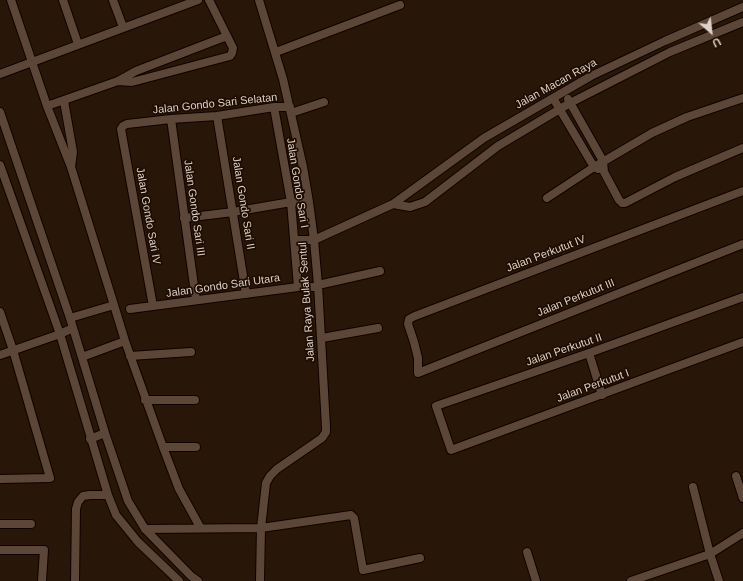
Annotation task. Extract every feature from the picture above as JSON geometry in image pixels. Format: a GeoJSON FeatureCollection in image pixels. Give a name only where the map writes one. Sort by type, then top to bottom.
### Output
{"type":"FeatureCollection","features":[{"type":"Feature","properties":{"kind":"street"},"geometry":{"type":"LineString","coordinates":[[11,0],[47,106],[70,167],[145,400],[179,490],[200,527]]}},
{"type":"Feature","properties":{"kind":"street"},"geometry":{"type":"LineString","coordinates":[[63,0],[78,44]]}},
{"type":"Feature","properties":{"kind":"street"},"geometry":{"type":"LineString","coordinates":[[113,0],[123,27]]}},
{"type":"Feature","properties":{"kind":"street"},"geometry":{"type":"LineString","coordinates":[[0,74],[198,0]]}},
{"type":"Feature","properties":{"kind":"street"},"geometry":{"type":"LineString","coordinates":[[118,81],[132,82],[230,56],[233,48],[209,0]]}},
{"type":"Feature","properties":{"kind":"street","name":"Jalan Raya Bulak Sentul"},"geometry":{"type":"LineString","coordinates":[[259,0],[276,52],[290,110],[309,202],[314,240],[322,338],[326,432],[322,438],[270,476],[266,483],[261,528],[260,581]]}},
{"type":"Feature","properties":{"kind":"street"},"geometry":{"type":"LineString","coordinates":[[276,52],[400,4]]}},
{"type":"Feature","properties":{"kind":"street","name":"Jalan Macan Raya"},"geometry":{"type":"LineString","coordinates":[[295,240],[314,240],[393,204],[475,144],[553,98],[597,74],[665,41],[743,8]]}},
{"type":"Feature","properties":{"kind":"street"},"geometry":{"type":"LineString","coordinates":[[393,204],[410,207],[425,202],[498,146],[570,103],[670,52],[743,22]]}},
{"type":"Feature","properties":{"kind":"street"},"geometry":{"type":"LineString","coordinates":[[47,106],[118,81],[136,71],[227,36]]}},
{"type":"Feature","properties":{"kind":"street"},"geometry":{"type":"LineString","coordinates":[[665,41],[670,52]]}},
{"type":"Feature","properties":{"kind":"street"},"geometry":{"type":"LineString","coordinates":[[564,92],[604,161],[604,172],[622,203],[625,203],[675,177],[743,148]]}},
{"type":"Feature","properties":{"kind":"street"},"geometry":{"type":"LineString","coordinates":[[553,98],[594,167],[604,172]]}},
{"type":"Feature","properties":{"kind":"street"},"geometry":{"type":"LineString","coordinates":[[547,198],[604,161],[671,124],[743,98]]}},
{"type":"Feature","properties":{"kind":"street"},"geometry":{"type":"LineString","coordinates":[[64,101],[73,152],[70,167]]}},
{"type":"Feature","properties":{"kind":"street","name":"Jalan Gondo Sari Selatan"},"geometry":{"type":"LineString","coordinates":[[121,129],[127,124],[217,116],[274,107],[290,110],[324,102]]}},
{"type":"Feature","properties":{"kind":"street","name":"Jalan Gondo Sari I"},"geometry":{"type":"LineString","coordinates":[[274,107],[291,202],[298,287]]}},
{"type":"Feature","properties":{"kind":"street"},"geometry":{"type":"LineString","coordinates":[[0,112],[70,318],[105,433],[128,501],[146,529],[191,576],[198,581]]}},
{"type":"Feature","properties":{"kind":"street","name":"Jalan Gondo Sari II"},"geometry":{"type":"LineString","coordinates":[[217,116],[246,294]]}},
{"type":"Feature","properties":{"kind":"street","name":"Jalan Gondo Sari III"},"geometry":{"type":"LineString","coordinates":[[171,119],[196,300]]}},
{"type":"Feature","properties":{"kind":"street","name":"Jalan Gondo Sari IV"},"geometry":{"type":"LineString","coordinates":[[121,129],[153,306]]}},
{"type":"Feature","properties":{"kind":"street"},"geometry":{"type":"LineString","coordinates":[[0,165],[60,334],[90,439],[116,515],[138,542],[179,581]]}},
{"type":"Feature","properties":{"kind":"street","name":"Jalan Perkutut IV"},"geometry":{"type":"LineString","coordinates":[[418,373],[418,358],[408,324],[409,319],[743,191]]}},
{"type":"Feature","properties":{"kind":"street"},"geometry":{"type":"LineString","coordinates":[[184,218],[233,212],[291,202],[309,202]]}},
{"type":"Feature","properties":{"kind":"street","name":"Jalan Perkutut III"},"geometry":{"type":"LineString","coordinates":[[418,373],[743,244]]}},
{"type":"Feature","properties":{"kind":"street","name":"Jalan Gondo Sari Utara"},"geometry":{"type":"LineString","coordinates":[[130,309],[298,287],[318,286],[380,271]]}},
{"type":"Feature","properties":{"kind":"street","name":"Jalan Perkutut II"},"geometry":{"type":"LineString","coordinates":[[451,450],[436,406],[589,353],[743,297]]}},
{"type":"Feature","properties":{"kind":"street"},"geometry":{"type":"LineString","coordinates":[[70,318],[114,305]]}},
{"type":"Feature","properties":{"kind":"street"},"geometry":{"type":"LineString","coordinates":[[0,312],[13,350],[50,478],[1,477]]}},
{"type":"Feature","properties":{"kind":"street"},"geometry":{"type":"LineString","coordinates":[[0,355],[73,328]]}},
{"type":"Feature","properties":{"kind":"street"},"geometry":{"type":"LineString","coordinates":[[322,338],[378,328]]}},
{"type":"Feature","properties":{"kind":"street"},"geometry":{"type":"LineString","coordinates":[[82,357],[125,341]]}},
{"type":"Feature","properties":{"kind":"street","name":"Jalan Perkutut I"},"geometry":{"type":"LineString","coordinates":[[451,450],[743,342]]}},
{"type":"Feature","properties":{"kind":"street"},"geometry":{"type":"LineString","coordinates":[[130,356],[192,352]]}},
{"type":"Feature","properties":{"kind":"street"},"geometry":{"type":"LineString","coordinates":[[589,353],[602,395]]}},
{"type":"Feature","properties":{"kind":"street"},"geometry":{"type":"LineString","coordinates":[[145,400],[195,400]]}},
{"type":"Feature","properties":{"kind":"street"},"geometry":{"type":"LineString","coordinates":[[90,439],[105,433]]}},
{"type":"Feature","properties":{"kind":"street"},"geometry":{"type":"LineString","coordinates":[[163,447],[196,447]]}},
{"type":"Feature","properties":{"kind":"street"},"geometry":{"type":"LineString","coordinates":[[736,476],[743,498]]}},
{"type":"Feature","properties":{"kind":"street"},"geometry":{"type":"LineString","coordinates":[[693,487],[718,581]]}},
{"type":"Feature","properties":{"kind":"street"},"geometry":{"type":"LineString","coordinates":[[74,581],[76,509],[78,502],[83,496],[108,495]]}},
{"type":"Feature","properties":{"kind":"street"},"geometry":{"type":"LineString","coordinates":[[146,529],[200,527],[261,528],[351,515],[354,518],[363,570],[420,558]]}},
{"type":"Feature","properties":{"kind":"street"},"geometry":{"type":"LineString","coordinates":[[0,524],[31,524]]}},
{"type":"Feature","properties":{"kind":"street"},"geometry":{"type":"LineString","coordinates":[[631,581],[710,554],[743,533]]}},
{"type":"Feature","properties":{"kind":"street"},"geometry":{"type":"LineString","coordinates":[[0,550],[44,550],[42,581]]}},
{"type":"Feature","properties":{"kind":"street"},"geometry":{"type":"LineString","coordinates":[[527,552],[536,581]]}}]}
